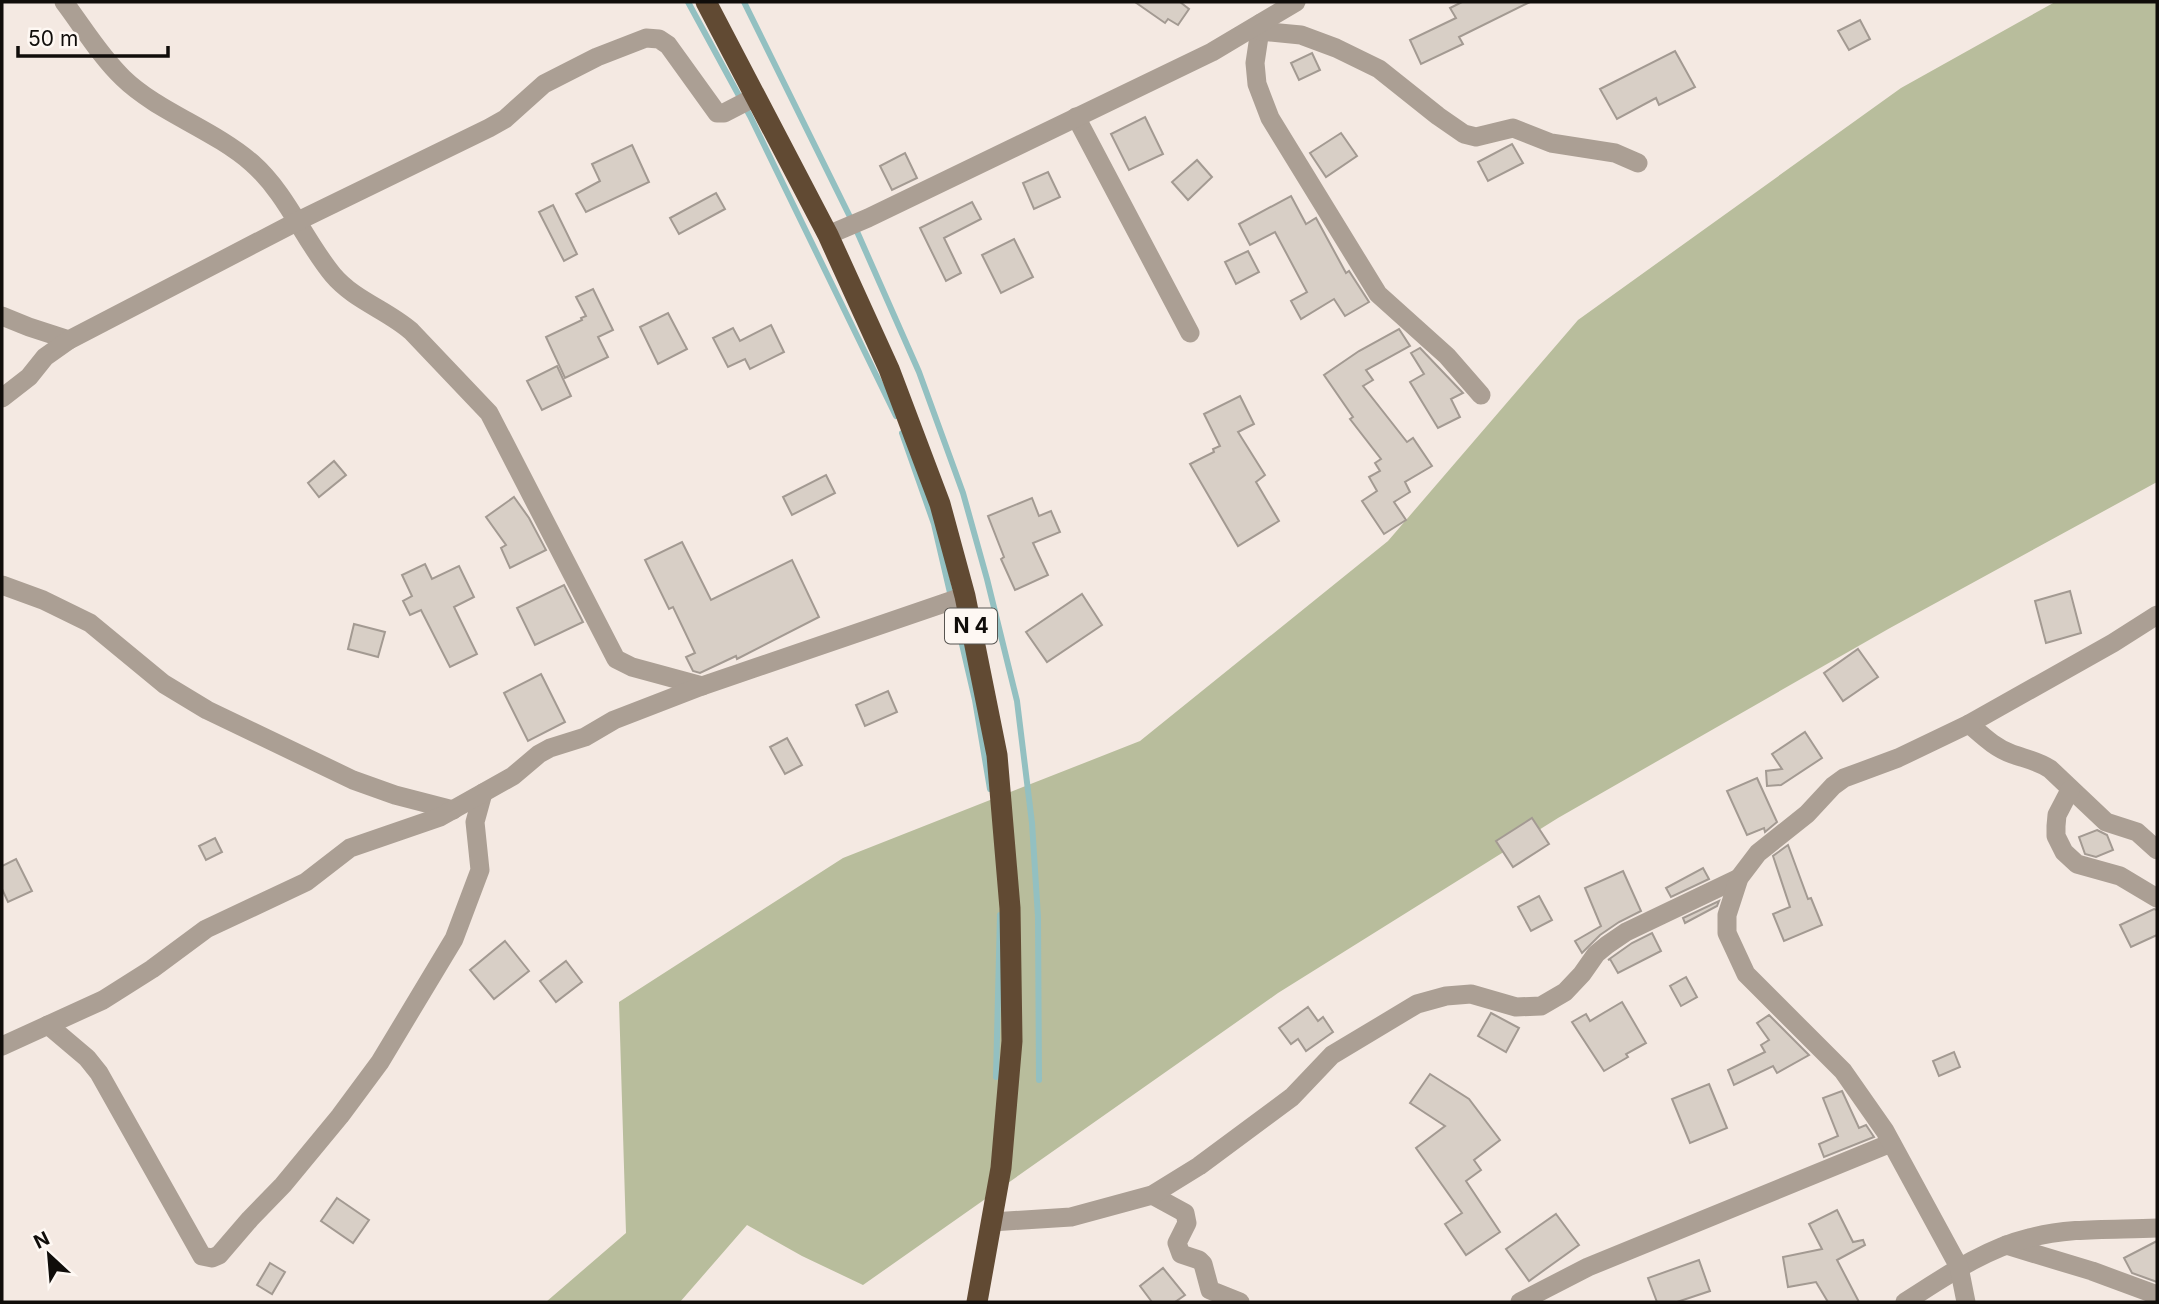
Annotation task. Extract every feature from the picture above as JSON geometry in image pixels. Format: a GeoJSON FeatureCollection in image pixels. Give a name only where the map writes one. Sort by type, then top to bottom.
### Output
{"type":"FeatureCollection","features":[{"type":"Feature","properties":{"kind":"highway","name":"N 4"},"geometry":{"type":"LineString","coordinates":[[706,2],[828,235],[889,369],[940,504],[965,596],[997,755],[1010,908],[1012,1041],[1001,1168],[977,1302]]}},
{"type":"Feature","properties":{"kind":"street"},"geometry":{"type":"LineString","coordinates":[[64,2],[123,78],[234,148],[268,181],[298,220],[332,274],[343,285],[398,321],[489,413],[616,659],[632,667],[702,686]]}},
{"type":"Feature","properties":{"kind":"street"},"geometry":{"type":"LineString","coordinates":[[828,235],[869,218],[1212,52],[1260,27],[1295,2]]}},
{"type":"Feature","properties":{"kind":"street"},"geometry":{"type":"LineString","coordinates":[[1260,27],[1301,35],[1379,69],[1464,134],[1476,137],[1513,128],[1551,143],[1615,153],[1637,163]]}},
{"type":"Feature","properties":{"kind":"street"},"geometry":{"type":"LineString","coordinates":[[1260,27],[1255,64],[1257,84],[1270,118],[1304,175],[1378,294],[1447,356],[1481,395]]}},
{"type":"Feature","properties":{"kind":"street"},"geometry":{"type":"LineString","coordinates":[[2,398],[29,377],[46,357],[69,340],[298,220],[489,128],[505,119],[544,84],[597,57],[646,38],[659,39],[668,46],[717,113],[723,113],[755,97]]}},
{"type":"Feature","properties":{"kind":"street"},"geometry":{"type":"LineString","coordinates":[[1076,117],[1190,333]]}},
{"type":"Feature","properties":{"kind":"street"},"geometry":{"type":"LineString","coordinates":[[2,316],[69,340]]}},
{"type":"Feature","properties":{"kind":"street"},"geometry":{"type":"LineString","coordinates":[[2,585],[43,600],[90,623],[164,684],[207,710],[354,780],[395,795],[453,810]]}},
{"type":"Feature","properties":{"kind":"street"},"geometry":{"type":"LineString","coordinates":[[2,1045],[116,992],[206,929],[306,882],[350,848],[453,810],[513,776],[550,748],[585,737],[614,720],[702,686],[965,596]]}},
{"type":"Feature","properties":{"kind":"street"},"geometry":{"type":"LineString","coordinates":[[1966,1302],[1959,1267],[1891,1143],[1843,1071],[1746,974],[1727,933],[1727,915],[1739,878],[1758,853],[1807,814],[1843,778],[1898,758],[1969,724],[2113,643],[2157,615]]}},
{"type":"Feature","properties":{"kind":"street"},"geometry":{"type":"LineString","coordinates":[[1969,724],[1992,744],[2011,754],[2040,762],[2106,822],[2137,832],[2157,850]]}},
{"type":"Feature","properties":{"kind":"street"},"geometry":{"type":"LineString","coordinates":[[2070,790],[2057,815],[2056,836],[2064,852],[2077,864],[2120,876],[2157,898]]}},
{"type":"Feature","properties":{"kind":"street"},"geometry":{"type":"LineString","coordinates":[[48,1025],[87,1058],[99,1073],[202,1256],[212,1258],[219,1255],[283,1185],[340,1116],[380,1062],[454,939],[480,870],[475,822],[483,793]]}},
{"type":"Feature","properties":{"kind":"street"},"geometry":{"type":"LineString","coordinates":[[992,1222],[1070,1217],[1152,1195],[1199,1166],[1292,1097],[1325,1059],[1417,1004],[1446,996],[1471,994],[1516,1007],[1541,1006],[1565,992],[1596,954],[1626,932],[1739,878]]}},
{"type":"Feature","properties":{"kind":"street"},"geometry":{"type":"LineString","coordinates":[[1520,1302],[1588,1268],[1891,1143]]}},
{"type":"Feature","properties":{"kind":"street"},"geometry":{"type":"LineString","coordinates":[[1152,1195],[1185,1213],[1187,1223],[1177,1244],[1178,1250],[1183,1256],[1199,1259],[1203,1264],[1211,1296],[1240,1302]]}},
{"type":"Feature","properties":{"kind":"street"},"geometry":{"type":"LineString","coordinates":[[1905,1302],[1959,1267],[2028,1238],[2070,1231],[2157,1228]]}},
{"type":"Feature","properties":{"kind":"street"},"geometry":{"type":"LineString","coordinates":[[2006,1245],[2105,1275],[2157,1295]]}},
{"type":"Feature","properties":{"kind":"green space"},"geometry":{"type":"Polygon","coordinates":[[[2055,2],[2157,2],[2157,482],[1890,628],[1558,818],[1278,993],[863,1285],[802,1256],[747,1225],[680,1302],[546,1302],[626,1233],[619,1002],[843,858],[1140,741],[1388,541],[1578,320],[1901,88],[2055,2]]]}},
{"type":"Feature","properties":{"kind":"building"},"geometry":{"type":"Polygon","coordinates":[[[1135,2],[1180,2],[1189,9],[1178,25],[1168,19],[1165,23],[1135,2]]]}},
{"type":"Feature","properties":{"kind":"building"},"geometry":{"type":"Polygon","coordinates":[[[1462,2],[1530,2],[1459,37],[1463,44],[1421,64],[1410,40],[1456,18],[1450,8],[1462,2]]]}},
{"type":"Feature","properties":{"kind":"building"},"geometry":{"type":"Polygon","coordinates":[[[1860,20],[1870,39],[1849,50],[1838,31],[1860,20]]]}},
{"type":"Feature","properties":{"kind":"building"},"geometry":{"type":"Polygon","coordinates":[[[1675,51],[1695,87],[1659,105],[1656,98],[1617,119],[1600,89],[1675,51]]]}},
{"type":"Feature","properties":{"kind":"building"},"geometry":{"type":"Polygon","coordinates":[[[1312,53],[1320,70],[1299,80],[1291,63],[1312,53]]]}},
{"type":"Feature","properties":{"kind":"building"},"geometry":{"type":"Polygon","coordinates":[[[1145,117],[1163,154],[1129,170],[1111,134],[1145,117]]]}},
{"type":"Feature","properties":{"kind":"building"},"geometry":{"type":"Polygon","coordinates":[[[1341,133],[1357,156],[1326,177],[1310,153],[1341,133]]]}},
{"type":"Feature","properties":{"kind":"building"},"geometry":{"type":"Polygon","coordinates":[[[1512,144],[1523,163],[1488,181],[1478,162],[1512,144]]]}},
{"type":"Feature","properties":{"kind":"building"},"geometry":{"type":"Polygon","coordinates":[[[632,145],[649,182],[586,212],[576,194],[600,181],[592,164],[632,145]]]}},
{"type":"Feature","properties":{"kind":"building"},"geometry":{"type":"Polygon","coordinates":[[[905,153],[917,178],[892,190],[880,166],[905,153]]]}},
{"type":"Feature","properties":{"kind":"building"},"geometry":{"type":"Polygon","coordinates":[[[1197,160],[1212,177],[1188,200],[1172,182],[1197,160]]]}},
{"type":"Feature","properties":{"kind":"building"},"geometry":{"type":"Polygon","coordinates":[[[1048,172],[1060,197],[1034,209],[1023,183],[1048,172]]]}},
{"type":"Feature","properties":{"kind":"building"},"geometry":{"type":"Polygon","coordinates":[[[716,193],[725,209],[679,234],[670,218],[716,193]]]}},
{"type":"Feature","properties":{"kind":"building"},"geometry":{"type":"Polygon","coordinates":[[[1291,196],[1306,224],[1316,218],[1346,273],[1349,271],[1369,302],[1345,316],[1334,299],[1301,319],[1291,301],[1307,292],[1275,232],[1250,245],[1239,224],[1291,196]]]}},
{"type":"Feature","properties":{"kind":"building"},"geometry":{"type":"Polygon","coordinates":[[[972,202],[981,219],[944,238],[961,273],[946,281],[920,228],[972,202]]]}},
{"type":"Feature","properties":{"kind":"building"},"geometry":{"type":"Polygon","coordinates":[[[553,205],[577,254],[564,261],[539,212],[553,205]]]}},
{"type":"Feature","properties":{"kind":"building"},"geometry":{"type":"Polygon","coordinates":[[[1014,239],[1033,277],[1001,293],[982,255],[1014,239]]]}},
{"type":"Feature","properties":{"kind":"building"},"geometry":{"type":"Polygon","coordinates":[[[1248,251],[1259,272],[1236,284],[1225,262],[1248,251]]]}},
{"type":"Feature","properties":{"kind":"building"},"geometry":{"type":"Polygon","coordinates":[[[593,289],[613,330],[598,337],[608,357],[565,378],[546,337],[586,316],[576,297],[593,289]]]}},
{"type":"Feature","properties":{"kind":"building"},"geometry":{"type":"Polygon","coordinates":[[[668,313],[687,349],[658,364],[640,327],[668,313]]]}},
{"type":"Feature","properties":{"kind":"building"},"geometry":{"type":"Polygon","coordinates":[[[771,325],[784,352],[750,369],[745,359],[728,367],[713,338],[733,328],[740,341],[771,325]]]}},
{"type":"Feature","properties":{"kind":"building"},"geometry":{"type":"Polygon","coordinates":[[[1399,329],[1410,346],[1366,370],[1373,380],[1363,386],[1407,442],[1413,438],[1432,466],[1405,482],[1410,492],[1394,502],[1406,520],[1384,534],[1362,501],[1377,491],[1369,477],[1380,471],[1375,463],[1381,459],[1350,419],[1353,417],[1324,375],[1359,351],[1399,329]]]}},
{"type":"Feature","properties":{"kind":"building"},"geometry":{"type":"Polygon","coordinates":[[[1420,348],[1463,393],[1451,399],[1460,417],[1438,428],[1410,382],[1424,374],[1411,353],[1420,348]]]}},
{"type":"Feature","properties":{"kind":"building"},"geometry":{"type":"Polygon","coordinates":[[[557,366],[571,396],[542,410],[527,381],[557,366]]]}},
{"type":"Feature","properties":{"kind":"building"},"geometry":{"type":"Polygon","coordinates":[[[1240,396],[1254,424],[1238,432],[1265,475],[1256,482],[1279,521],[1238,546],[1190,464],[1220,446],[1204,414],[1240,396]]]}},
{"type":"Feature","properties":{"kind":"building"},"geometry":{"type":"Polygon","coordinates":[[[334,461],[346,475],[319,497],[308,483],[334,461]]]}},
{"type":"Feature","properties":{"kind":"building"},"geometry":{"type":"Polygon","coordinates":[[[826,475],[835,493],[792,515],[783,497],[826,475]]]}},
{"type":"Feature","properties":{"kind":"building"},"geometry":{"type":"Polygon","coordinates":[[[514,497],[546,550],[510,568],[501,548],[506,545],[486,517],[514,497]]]}},
{"type":"Feature","properties":{"kind":"building"},"geometry":{"type":"Polygon","coordinates":[[[1032,498],[1039,516],[1051,511],[1060,532],[1033,543],[1048,575],[1015,590],[1001,559],[1004,557],[988,516],[1032,498]]]}},
{"type":"Feature","properties":{"kind":"building"},"geometry":{"type":"Polygon","coordinates":[[[682,542],[711,600],[792,560],[819,617],[737,659],[736,656],[700,673],[693,671],[686,657],[695,653],[673,607],[669,609],[645,560],[682,542]]]}},
{"type":"Feature","properties":{"kind":"building"},"geometry":{"type":"Polygon","coordinates":[[[425,564],[432,579],[459,566],[474,597],[454,607],[477,654],[450,667],[421,610],[410,615],[403,601],[412,596],[402,575],[425,564]]]}},
{"type":"Feature","properties":{"kind":"building"},"geometry":{"type":"Polygon","coordinates":[[[564,585],[583,622],[535,645],[517,608],[564,585]]]}},
{"type":"Feature","properties":{"kind":"building"},"geometry":{"type":"Polygon","coordinates":[[[2070,591],[2081,633],[2046,643],[2035,601],[2070,591]]]}},
{"type":"Feature","properties":{"kind":"building"},"geometry":{"type":"Polygon","coordinates":[[[1082,594],[1102,625],[1047,662],[1026,632],[1082,594]]]}},
{"type":"Feature","properties":{"kind":"building"},"geometry":{"type":"Polygon","coordinates":[[[354,624],[385,632],[378,657],[348,649],[354,624]]]}},
{"type":"Feature","properties":{"kind":"building"},"geometry":{"type":"Polygon","coordinates":[[[1858,649],[1878,677],[1843,701],[1824,673],[1858,649]]]}},
{"type":"Feature","properties":{"kind":"building"},"geometry":{"type":"Polygon","coordinates":[[[541,674],[565,722],[528,741],[504,693],[541,674]]]}},
{"type":"Feature","properties":{"kind":"building"},"geometry":{"type":"Polygon","coordinates":[[[888,691],[897,712],[865,726],[856,705],[888,691]]]}},
{"type":"Feature","properties":{"kind":"building"},"geometry":{"type":"Polygon","coordinates":[[[1805,732],[1822,758],[1781,785],[1767,786],[1766,771],[1782,769],[1772,754],[1805,732]]]}},
{"type":"Feature","properties":{"kind":"building"},"geometry":{"type":"Polygon","coordinates":[[[787,738],[802,765],[785,774],[770,747],[787,738]]]}},
{"type":"Feature","properties":{"kind":"building"},"geometry":{"type":"Polygon","coordinates":[[[1757,778],[1777,822],[1765,832],[1764,828],[1747,835],[1727,791],[1757,778]]]}},
{"type":"Feature","properties":{"kind":"building"},"geometry":{"type":"Polygon","coordinates":[[[1532,818],[1549,844],[1513,867],[1496,841],[1532,818]]]}},
{"type":"Feature","properties":{"kind":"building"},"geometry":{"type":"Polygon","coordinates":[[[2097,830],[2107,835],[2113,850],[2096,857],[2085,854],[2079,837],[2097,830]]]}},
{"type":"Feature","properties":{"kind":"building"},"geometry":{"type":"Polygon","coordinates":[[[215,838],[222,852],[206,860],[199,846],[215,838]]]}},
{"type":"Feature","properties":{"kind":"building"},"geometry":{"type":"Polygon","coordinates":[[[1788,845],[1808,899],[1811,898],[1822,925],[1784,941],[1773,914],[1790,907],[1773,856],[1788,845]]]}},
{"type":"Feature","properties":{"kind":"building"},"geometry":{"type":"Polygon","coordinates":[[[16,859],[32,891],[8,902],[2,889],[2,866],[16,859]]]}},
{"type":"Feature","properties":{"kind":"building"},"geometry":{"type":"Polygon","coordinates":[[[1703,868],[1709,879],[1671,897],[1666,888],[1703,868]]]}},
{"type":"Feature","properties":{"kind":"building"},"geometry":{"type":"Polygon","coordinates":[[[1623,871],[1641,911],[1600,935],[1582,953],[1575,941],[1601,926],[1585,888],[1623,871]]]}},
{"type":"Feature","properties":{"kind":"building"},"geometry":{"type":"Polygon","coordinates":[[[1539,896],[1552,920],[1531,931],[1518,907],[1539,896]]]}},
{"type":"Feature","properties":{"kind":"building"},"geometry":{"type":"Polygon","coordinates":[[[1719,901],[1717,906],[1685,923],[1683,918],[1719,901]]]}},
{"type":"Feature","properties":{"kind":"building"},"geometry":{"type":"Polygon","coordinates":[[[2157,910],[2157,935],[2131,947],[2120,925],[2157,910]]]}},
{"type":"Feature","properties":{"kind":"building"},"geometry":{"type":"Polygon","coordinates":[[[1652,933],[1661,951],[1618,973],[1610,959],[1608,960],[1652,933]]]}},
{"type":"Feature","properties":{"kind":"building"},"geometry":{"type":"Polygon","coordinates":[[[505,941],[529,971],[494,999],[470,970],[505,941]]]}},
{"type":"Feature","properties":{"kind":"building"},"geometry":{"type":"Polygon","coordinates":[[[566,961],[582,982],[556,1002],[540,981],[566,961]]]}},
{"type":"Feature","properties":{"kind":"building"},"geometry":{"type":"Polygon","coordinates":[[[1686,977],[1697,997],[1681,1006],[1670,986],[1686,977]]]}},
{"type":"Feature","properties":{"kind":"building"},"geometry":{"type":"Polygon","coordinates":[[[1622,1002],[1646,1043],[1604,1071],[1572,1022],[1586,1014],[1590,1021],[1622,1002]]]}},
{"type":"Feature","properties":{"kind":"building"},"geometry":{"type":"Polygon","coordinates":[[[1308,1007],[1318,1021],[1323,1017],[1333,1032],[1306,1051],[1298,1039],[1291,1044],[1279,1028],[1308,1007]]]}},
{"type":"Feature","properties":{"kind":"building"},"geometry":{"type":"Polygon","coordinates":[[[1491,1013],[1519,1028],[1506,1052],[1478,1036],[1491,1013]]]}},
{"type":"Feature","properties":{"kind":"building"},"geometry":{"type":"Polygon","coordinates":[[[1769,1015],[1809,1055],[1777,1073],[1773,1066],[1734,1085],[1728,1070],[1765,1052],[1761,1045],[1769,1040],[1757,1023],[1769,1015]]]}},
{"type":"Feature","properties":{"kind":"building"},"geometry":{"type":"Polygon","coordinates":[[[1954,1052],[1960,1067],[1939,1076],[1933,1061],[1954,1052]]]}},
{"type":"Feature","properties":{"kind":"building"},"geometry":{"type":"Polygon","coordinates":[[[1430,1074],[1469,1099],[1500,1140],[1474,1160],[1481,1170],[1466,1181],[1500,1232],[1466,1255],[1445,1224],[1462,1213],[1416,1148],[1445,1126],[1410,1103],[1430,1074]]]}},
{"type":"Feature","properties":{"kind":"building"},"geometry":{"type":"Polygon","coordinates":[[[1709,1084],[1727,1128],[1690,1143],[1672,1099],[1709,1084]]]}},
{"type":"Feature","properties":{"kind":"building"},"geometry":{"type":"Polygon","coordinates":[[[1842,1091],[1859,1128],[1866,1125],[1874,1137],[1824,1157],[1819,1144],[1838,1136],[1823,1098],[1842,1091]]]}},
{"type":"Feature","properties":{"kind":"building"},"geometry":{"type":"Polygon","coordinates":[[[337,1198],[369,1220],[353,1243],[321,1221],[337,1198]]]}},
{"type":"Feature","properties":{"kind":"building"},"geometry":{"type":"Polygon","coordinates":[[[1837,1210],[1853,1242],[1863,1240],[1865,1245],[1837,1260],[1859,1302],[1828,1302],[1816,1282],[1788,1287],[1783,1257],[1822,1249],[1809,1224],[1837,1210]]]}},
{"type":"Feature","properties":{"kind":"building"},"geometry":{"type":"Polygon","coordinates":[[[1556,1214],[1579,1245],[1529,1281],[1506,1249],[1556,1214]]]}},
{"type":"Feature","properties":{"kind":"building"},"geometry":{"type":"Polygon","coordinates":[[[2157,1241],[2157,1282],[2132,1273],[2124,1258],[2157,1241]]]}},
{"type":"Feature","properties":{"kind":"building"},"geometry":{"type":"Polygon","coordinates":[[[1699,1260],[1710,1291],[1677,1302],[1657,1302],[1648,1278],[1699,1260]]]}},
{"type":"Feature","properties":{"kind":"building"},"geometry":{"type":"Polygon","coordinates":[[[270,1263],[285,1272],[272,1294],[257,1285],[270,1263]]]}},
{"type":"Feature","properties":{"kind":"building"},"geometry":{"type":"Polygon","coordinates":[[[1163,1268],[1185,1295],[1175,1302],[1152,1302],[1140,1286],[1163,1268]]]}},
{"type":"Feature","properties":{"kind":"waterway"},"geometry":{"type":"LineString","coordinates":[[688,2],[750,116],[896,416]]}},
{"type":"Feature","properties":{"kind":"waterway"},"geometry":{"type":"LineString","coordinates":[[744,2],[855,227],[919,372],[963,493],[987,579],[1017,701],[1032,823],[1038,917],[1039,1080]]}},
{"type":"Feature","properties":{"kind":"waterway"},"geometry":{"type":"LineString","coordinates":[[902,433],[934,524],[975,700],[990,789]]}},
{"type":"Feature","properties":{"kind":"waterway"},"geometry":{"type":"LineString","coordinates":[[996,1077],[1000,915]]}}]}
